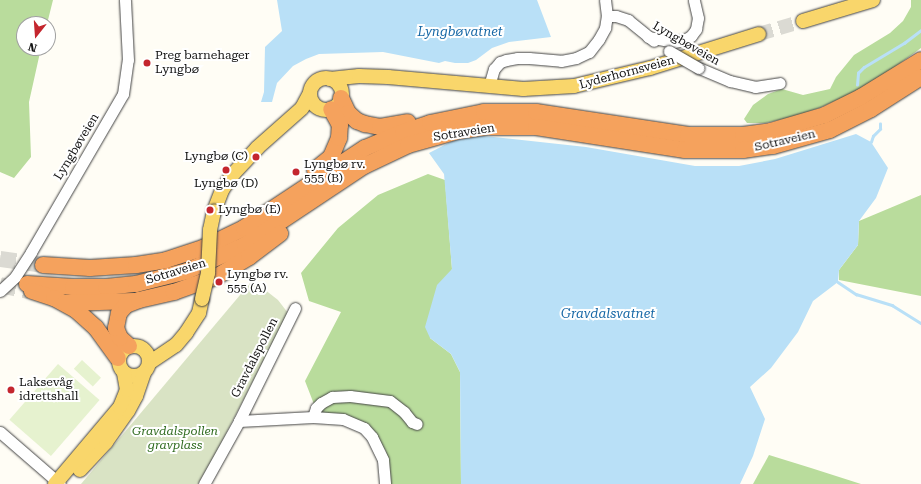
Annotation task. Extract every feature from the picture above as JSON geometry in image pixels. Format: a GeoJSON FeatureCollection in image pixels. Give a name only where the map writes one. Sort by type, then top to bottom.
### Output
{"type":"FeatureCollection","features":[{"type":"Feature","properties":{"kind":"highway","name":"Sotraveien"},"geometry":{"type":"LineString","coordinates":[[43,265],[113,268],[166,260],[210,245],[244,228],[349,158],[372,145],[430,123],[484,112],[536,112],[688,135],[715,137],[743,135],[798,124],[825,115],[861,97],[921,60]]}},
{"type":"Feature","properties":{"kind":"highway","name":"Sotraveien"},"geometry":{"type":"LineString","coordinates":[[65,304],[28,287],[106,287],[136,284],[187,271],[245,245],[353,172],[408,145],[458,131],[486,127],[536,127],[565,130],[686,150],[743,150],[773,146],[830,130],[870,110],[921,77]]}},
{"type":"Feature","properties":{"kind":"highway"},"geometry":{"type":"LineString","coordinates":[[334,103],[348,112],[353,118],[365,124],[380,127],[399,125],[456,110],[484,112]]}},
{"type":"Feature","properties":{"kind":"highway"},"geometry":{"type":"LineString","coordinates":[[166,260],[235,223],[326,162],[334,151],[340,131],[334,103]]}},
{"type":"Feature","properties":{"kind":"highway"},"geometry":{"type":"LineString","coordinates":[[65,304],[134,301],[174,292],[227,271],[282,233],[353,172]]}},
{"type":"Feature","properties":{"kind":"highway"},"geometry":{"type":"LineString","coordinates":[[134,301],[122,309],[115,323],[117,333],[136,347]]}},
{"type":"Feature","properties":{"kind":"highway"},"geometry":{"type":"LineString","coordinates":[[65,304],[96,328],[121,366]]}},
{"type":"Feature","properties":{"kind":"main road"},"geometry":{"type":"LineString","coordinates":[[803,21],[873,0]]}},
{"type":"Feature","properties":{"kind":"main road","name":"Lyderhornsveien"},"geometry":{"type":"LineString","coordinates":[[330,79],[359,76],[411,78],[489,86],[539,89],[592,84],[650,68],[760,34]]}},
{"type":"Feature","properties":{"kind":"main road","name":"Lyderhornsveien"},"geometry":{"type":"LineString","coordinates":[[268,138],[334,103],[352,85],[373,77]]}},
{"type":"Feature","properties":{"kind":"main road"},"geometry":{"type":"LineString","coordinates":[[330,79],[339,86],[334,103],[312,103],[310,93],[315,83],[319,80],[330,79]]}},
{"type":"Feature","properties":{"kind":"main road","name":"Lyderhornsveien"},"geometry":{"type":"LineString","coordinates":[[176,345],[194,323],[202,299],[208,273],[210,230],[214,212],[227,182],[242,164],[268,138],[302,108],[310,93]]}},
{"type":"Feature","properties":{"kind":"main road"},"geometry":{"type":"LineString","coordinates":[[60,483],[120,407],[127,390],[121,366],[120,353],[136,347],[176,345]]}},
{"type":"Feature","properties":{"kind":"main road"},"geometry":{"type":"LineString","coordinates":[[121,366],[134,376],[176,345]]}},
{"type":"Feature","properties":{"kind":"main road"},"geometry":{"type":"LineString","coordinates":[[60,483],[119,424],[133,404],[146,368],[148,355],[136,347]]}},
{"type":"Feature","properties":{"kind":"street","name":"Lyngbøveien"},"geometry":{"type":"LineString","coordinates":[[0,291],[15,277],[31,252],[123,94],[128,60],[125,0]]}},
{"type":"Feature","properties":{"kind":"street"},"geometry":{"type":"LineString","coordinates":[[489,86],[494,69],[500,62],[523,58],[561,61],[582,56],[589,52],[605,28],[607,16],[605,0]]}},
{"type":"Feature","properties":{"kind":"street"},"geometry":{"type":"LineString","coordinates":[[648,37],[674,42],[684,40],[691,36],[696,29],[698,18],[694,0]]}},
{"type":"Feature","properties":{"kind":"street","name":"Lyngbøveien"},"geometry":{"type":"LineString","coordinates":[[607,16],[616,16],[628,20],[648,37],[669,51],[699,68],[730,81],[755,87],[780,83]]}},
{"type":"Feature","properties":{"kind":"street","name":"Gravdalspollen"},"geometry":{"type":"LineString","coordinates":[[204,484],[239,421],[295,308]]}},
{"type":"Feature","properties":{"kind":"street"},"geometry":{"type":"LineString","coordinates":[[313,417],[316,408],[321,403],[339,396],[366,397],[390,401],[412,422],[417,424]]}},
{"type":"Feature","properties":{"kind":"street"},"geometry":{"type":"LineString","coordinates":[[239,421],[313,417],[344,419],[364,428],[372,437],[383,460],[384,484]]}},
{"type":"Feature","properties":{"kind":"street"},"geometry":{"type":"LineString","coordinates":[[0,432],[60,483]]}},
{"type":"Feature","properties":{"kind":"green space"},"geometry":{"type":"Polygon","coordinates":[[[0,0],[53,0],[49,16],[16,16],[16,56],[39,56],[29,102],[31,157],[14,178],[0,172],[0,0]]]}},
{"type":"Feature","properties":{"kind":"green space"},"geometry":{"type":"Polygon","coordinates":[[[911,0],[921,0],[921,48],[892,69],[851,94],[797,116],[765,123],[747,123],[744,119],[753,105],[768,94],[782,89],[803,95],[830,89],[836,77],[854,55],[890,33],[903,21],[911,7],[911,0]]]}},
{"type":"Feature","properties":{"kind":"green space"},"geometry":{"type":"Polygon","coordinates":[[[428,174],[445,180],[452,269],[430,338],[451,354],[460,372],[461,484],[389,484],[386,451],[369,429],[317,412],[305,381],[341,312],[309,301],[301,273],[338,228],[378,195],[428,174]]]}},
{"type":"Feature","properties":{"kind":"green space"},"geometry":{"type":"Polygon","coordinates":[[[921,195],[921,296],[839,280],[839,270],[858,245],[859,221],[921,195]]]}},
{"type":"Feature","properties":{"kind":"green space","name":"Gravdalspollen gravplass"},"geometry":{"type":"Polygon","coordinates":[[[251,282],[255,282],[278,300],[288,313],[216,453],[198,484],[81,484],[251,282]]]}},
{"type":"Feature","properties":{"kind":"green space"},"geometry":{"type":"Polygon","coordinates":[[[82,360],[101,378],[93,387],[74,369],[82,360]]]}},
{"type":"Feature","properties":{"kind":"green space"},"geometry":{"type":"Polygon","coordinates":[[[58,364],[100,400],[51,456],[9,420],[58,364]]]}},
{"type":"Feature","properties":{"kind":"green space"},"geometry":{"type":"Polygon","coordinates":[[[769,455],[811,468],[861,484],[753,484],[769,455]]]}},
{"type":"Feature","properties":{"kind":"water","name":"Lyngbøvatnet"},"geometry":{"type":"Polygon","coordinates":[[[277,0],[537,0],[551,37],[509,42],[492,48],[476,60],[468,63],[445,61],[439,63],[383,52],[319,54],[293,66],[277,83],[272,102],[261,102],[264,92],[265,47],[282,31],[277,0]]]}},
{"type":"Feature","properties":{"kind":"water","name":"Gravdalsvatnet"},"geometry":{"type":"Polygon","coordinates":[[[466,134],[586,147],[695,166],[739,166],[775,159],[856,134],[871,142],[888,168],[876,198],[859,221],[858,245],[839,270],[838,282],[813,301],[798,332],[771,368],[750,387],[765,419],[753,456],[740,484],[461,484],[460,372],[451,354],[430,338],[425,327],[437,285],[452,269],[444,174],[429,153],[466,134]]]}},
{"type":"Feature","properties":{"kind":"waterway"},"geometry":{"type":"LineString","coordinates":[[857,85],[858,73],[864,67],[904,43],[921,30]]}},
{"type":"Feature","properties":{"kind":"waterway"},"geometry":{"type":"LineString","coordinates":[[871,142],[873,136],[880,129],[880,124]]}},
{"type":"Feature","properties":{"kind":"waterway"},"geometry":{"type":"LineString","coordinates":[[838,282],[856,294],[892,305],[921,323]]}},
{"type":"Feature","properties":{"kind":"tunnel"},"geometry":{"type":"LineString","coordinates":[[759,34],[803,21]]}},
{"type":"Feature","properties":{"kind":"tunnel"},"geometry":{"type":"LineString","coordinates":[[0,259],[43,265]]}},
{"type":"Feature","properties":{"kind":"tunnel"},"geometry":{"type":"LineString","coordinates":[[0,285],[29,291]]}},
{"type":"Feature","properties":{"kind":"place","name":"Preg barnehager Lyngbø"},"geometry":{"type":"Point","coordinates":[147,63]}},
{"type":"Feature","properties":{"kind":"place","name":"Lyngbø (C)"},"geometry":{"type":"Point","coordinates":[256,157]}},
{"type":"Feature","properties":{"kind":"place","name":"Lyngbø (D)"},"geometry":{"type":"Point","coordinates":[226,170]}},
{"type":"Feature","properties":{"kind":"place","name":"Lyngbø rv. 555 (B)"},"geometry":{"type":"Point","coordinates":[296,172]}},
{"type":"Feature","properties":{"kind":"place","name":"Lyngbø (E)"},"geometry":{"type":"Point","coordinates":[210,210]}},
{"type":"Feature","properties":{"kind":"place","name":"Lyngbø rv. 555 (A)"},"geometry":{"type":"Point","coordinates":[219,282]}},
{"type":"Feature","properties":{"kind":"place","name":"Laksevåg idrettshall"},"geometry":{"type":"Point","coordinates":[11,390]}}]}
